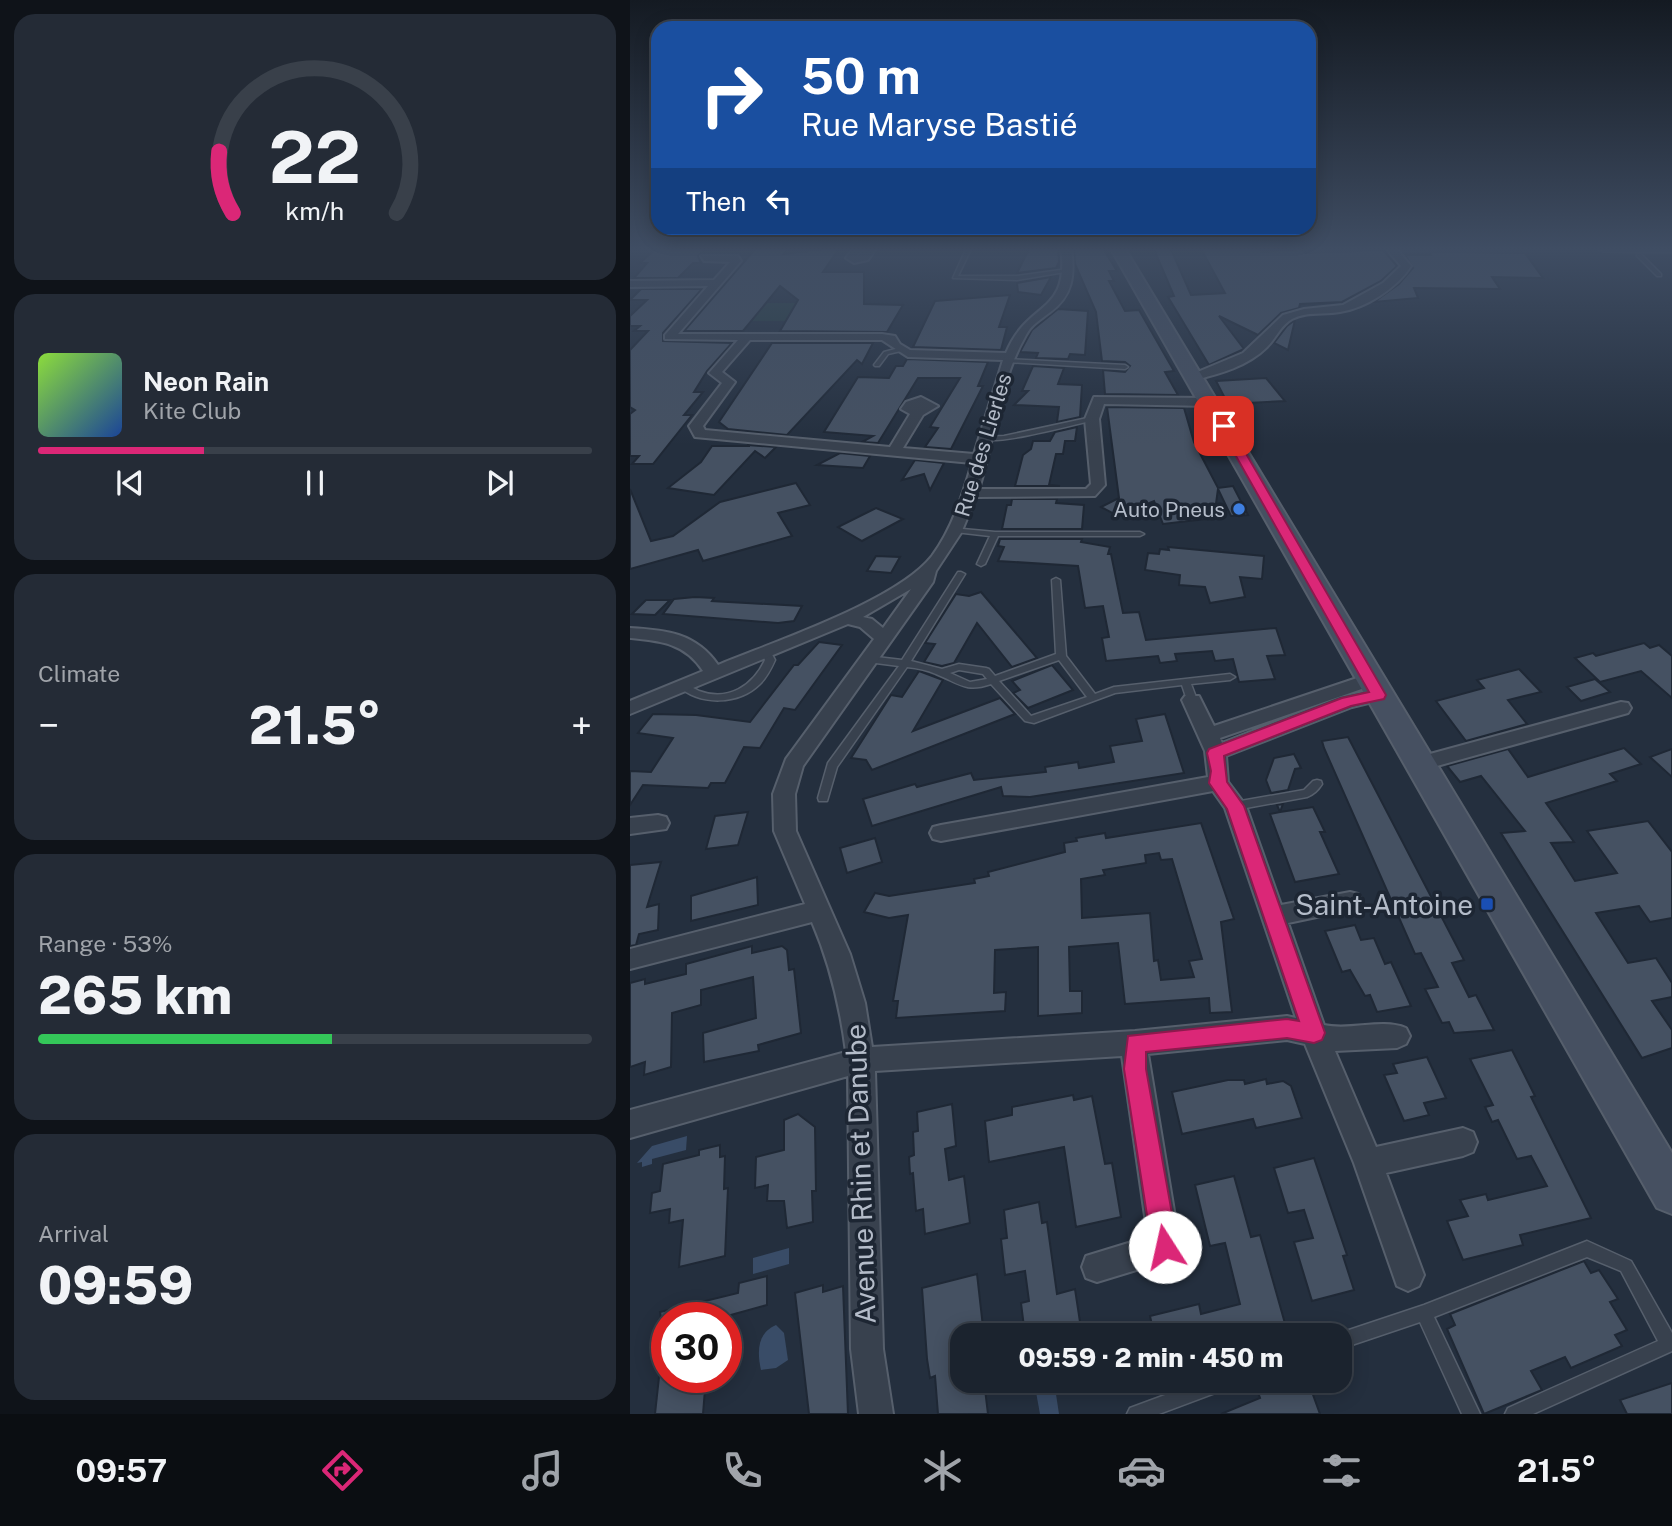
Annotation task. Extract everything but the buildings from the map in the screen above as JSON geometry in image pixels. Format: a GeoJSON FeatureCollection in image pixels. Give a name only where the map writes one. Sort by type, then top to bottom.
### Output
{"type":"FeatureCollection","features":[{"type":"Feature","properties":{"kind":"main road"},"geometry":{"type":"LineString","coordinates":[[1157,313],[1672,1193]]}},
{"type":"Feature","properties":{"kind":"street"},"geometry":{"type":"LineString","coordinates":[[690,313],[669,337],[882,337],[891,338],[899,350],[930,356],[1009,359]]}},
{"type":"Feature","properties":{"kind":"street","name":"Rue des Lierles"},"geometry":{"type":"LineString","coordinates":[[928,571],[955,530],[970,493],[1009,359],[1025,327],[1041,313]]}},
{"type":"Feature","properties":{"kind":"street"},"geometry":{"type":"LineString","coordinates":[[1195,376],[1252,353],[1282,319],[1296,313]]}},
{"type":"Feature","properties":{"kind":"street"},"geometry":{"type":"LineString","coordinates":[[748,336],[715,373],[729,382],[696,426],[700,434],[979,459]]}},
{"type":"Feature","properties":{"kind":"street"},"geometry":{"type":"LineString","coordinates":[[970,493],[1094,491],[1098,485],[1092,419],[1096,404],[1103,399],[1210,402]]}},
{"type":"Feature","properties":{"kind":"street"},"geometry":{"type":"LineString","coordinates":[[894,451],[918,412]]}},
{"type":"Feature","properties":{"kind":"street"},"geometry":{"type":"LineString","coordinates":[[630,708],[847,618],[881,601],[928,571]]}},
{"type":"Feature","properties":{"kind":"street","name":"Avenue Rhin et Danube"},"geometry":{"type":"LineString","coordinates":[[876,1414],[867,1349],[861,1060],[852,1003],[821,909],[785,831],[784,794],[793,764],[925,582],[928,571]]}},
{"type":"Feature","properties":{"kind":"street"},"geometry":{"type":"LineString","coordinates":[[847,618],[866,623],[884,638]]}},
{"type":"Feature","properties":{"kind":"street"},"geometry":{"type":"LineString","coordinates":[[630,633],[681,639],[701,651],[714,673]]}},
{"type":"Feature","properties":{"kind":"street"},"geometry":{"type":"LineString","coordinates":[[1211,744],[1347,702],[1374,688]]}},
{"type":"Feature","properties":{"kind":"street"},"geometry":{"type":"LineString","coordinates":[[1189,691],[1211,744],[1219,771],[1218,783],[1235,806],[1314,1033],[1368,1163],[1408,1275]]}},
{"type":"Feature","properties":{"kind":"street"},"geometry":{"type":"LineString","coordinates":[[1419,764],[1621,708]]}},
{"type":"Feature","properties":{"kind":"street"},"geometry":{"type":"LineString","coordinates":[[941,834],[1218,783]]}},
{"type":"Feature","properties":{"kind":"street"},"geometry":{"type":"LineString","coordinates":[[630,825],[658,823]]}},
{"type":"Feature","properties":{"kind":"street"},"geometry":{"type":"LineString","coordinates":[[1273,916],[1350,901]]}},
{"type":"Feature","properties":{"kind":"street"},"geometry":{"type":"LineString","coordinates":[[630,959],[821,909]]}},
{"type":"Feature","properties":{"kind":"street"},"geometry":{"type":"LineString","coordinates":[[630,1124],[861,1060],[1135,1043],[1287,1028],[1338,1040],[1397,1036]]}},
{"type":"Feature","properties":{"kind":"street"},"geometry":{"type":"LineString","coordinates":[[1097,1267],[1165,1247],[1135,1069],[1135,1043]]}},
{"type":"Feature","properties":{"kind":"street"},"geometry":{"type":"LineString","coordinates":[[1368,1163],[1463,1142]]}},
{"type":"Feature","properties":{"kind":"lane"},"geometry":{"type":"LineString","coordinates":[[877,365],[886,353],[899,350]]}},
{"type":"Feature","properties":{"kind":"lane"},"geometry":{"type":"LineString","coordinates":[[1009,359],[1125,367]]}},
{"type":"Feature","properties":{"kind":"lane"},"geometry":{"type":"LineString","coordinates":[[986,439],[1004,438],[1092,419]]}},
{"type":"Feature","properties":{"kind":"lane"},"geometry":{"type":"LineString","coordinates":[[955,530],[995,534],[1140,534]]}},
{"type":"Feature","properties":{"kind":"lane"},"geometry":{"type":"LineString","coordinates":[[981,564],[995,534]]}},
{"type":"Feature","properties":{"kind":"lane"},"geometry":{"type":"LineString","coordinates":[[822,798],[832,766],[904,665],[961,573]]}},
{"type":"Feature","properties":{"kind":"lane"},"geometry":{"type":"LineString","coordinates":[[1056,580],[1061,656],[1092,698]]}},
{"type":"Feature","properties":{"kind":"lane"},"geometry":{"type":"LineString","coordinates":[[683,685],[695,694],[720,698],[735,696],[767,668],[770,660],[765,651]]}},
{"type":"Feature","properties":{"kind":"lane"},"geometry":{"type":"LineString","coordinates":[[868,659],[942,673],[953,682],[979,686],[1061,656]]}},
{"type":"Feature","properties":{"kind":"lane"},"geometry":{"type":"LineString","coordinates":[[942,673],[959,667],[986,671],[1028,719],[1034,720],[1114,690],[1189,691],[1230,677]]}},
{"type":"Feature","properties":{"kind":"lane"},"geometry":{"type":"LineString","coordinates":[[1235,806],[1307,793],[1317,785]]}},
{"type":"Feature","properties":{"kind":"lane"},"geometry":{"type":"LineString","coordinates":[[1352,1337],[1587,1249],[1626,1266],[1669,1344],[1514,1414]]}},
{"type":"Feature","properties":{"kind":"lane"},"geometry":{"type":"LineString","coordinates":[[1424,1312],[1471,1414]]}},
{"type":"Feature","properties":{"kind":"lane"},"geometry":{"type":"LineString","coordinates":[[1136,1414],[1193,1393]]}},
{"type":"Feature","properties":{"kind":"green space"},"geometry":{"type":"Polygon","coordinates":[[[746,313],[828,313],[823,321],[739,321],[746,313]]]}},
{"type":"Feature","properties":{"kind":"water"},"geometry":{"type":"Polygon","coordinates":[[[687,1136],[686,1150],[652,1159],[652,1164],[642,1167],[642,1162],[637,1163],[652,1146],[687,1136]]]}},
{"type":"Feature","properties":{"kind":"water"},"geometry":{"type":"Polygon","coordinates":[[[789,1248],[789,1264],[753,1274],[753,1258],[789,1248]]]}},
{"type":"Feature","properties":{"kind":"water"},"geometry":{"type":"Polygon","coordinates":[[[776,1325],[784,1333],[788,1360],[776,1368],[761,1370],[759,1357],[762,1338],[776,1325]]]}},
{"type":"Feature","properties":{"kind":"water"},"geometry":{"type":"Polygon","coordinates":[[[1036,1393],[1056,1393],[1059,1414],[1040,1414],[1036,1393]]]}},
{"type":"Feature","properties":{"kind":"place","name":"Auto Pneus"},"geometry":{"type":"Point","coordinates":[1239,509]}},
{"type":"Feature","properties":{"kind":"place","name":"Saint-Antoine"},"geometry":{"type":"Point","coordinates":[1487,904]}},
{"type":"Feature","properties":{"kind":"route"},"geometry":{"type":"LineString","coordinates":[[1165,1247],[1135,1069],[1135,1043],[1287,1028],[1314,1033],[1235,806],[1218,783],[1219,771],[1215,753],[1347,702],[1378,695],[1224,426]]}}]}
